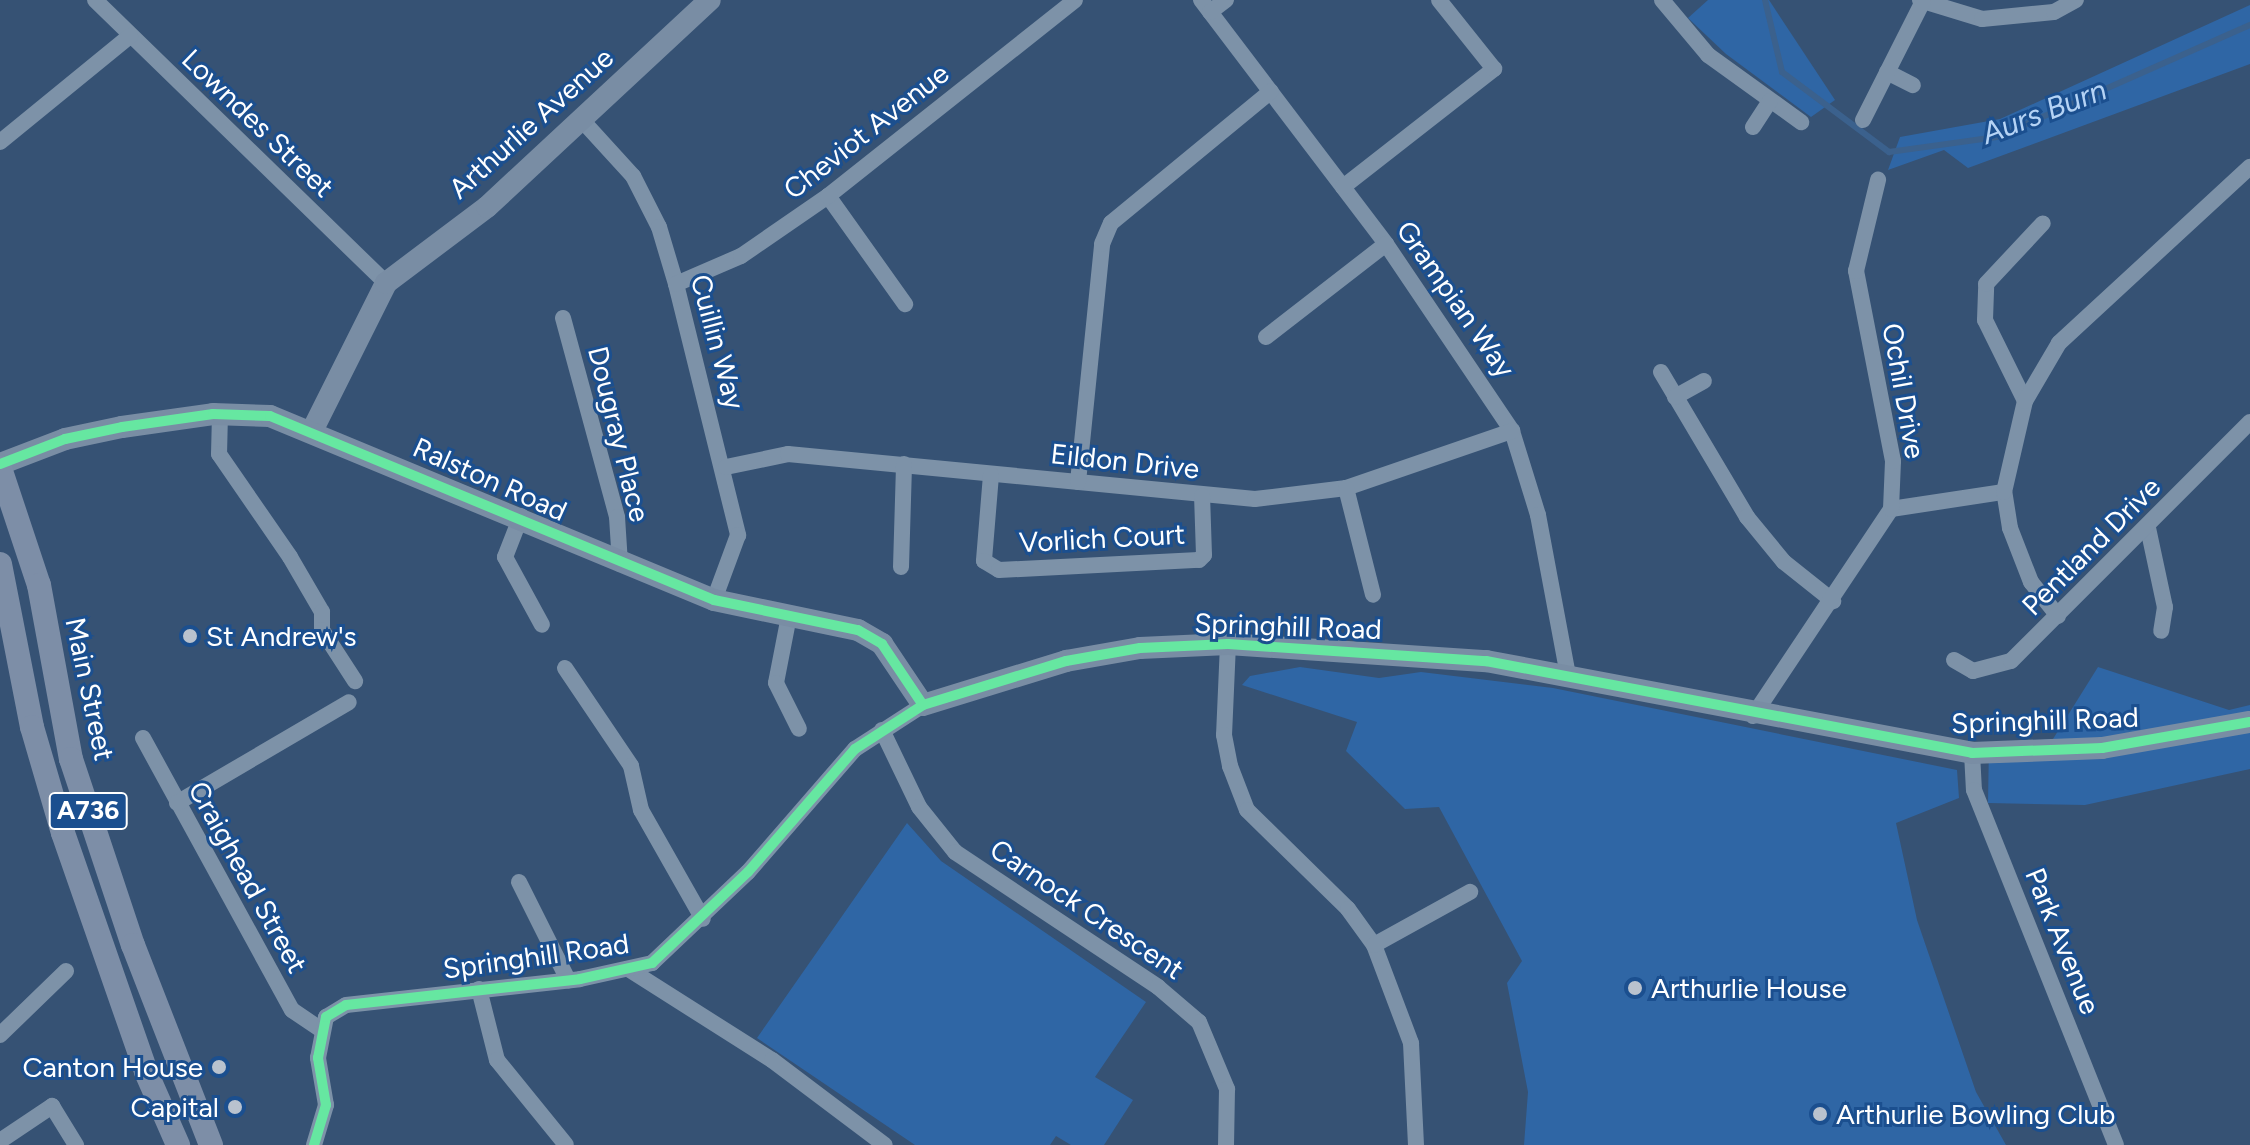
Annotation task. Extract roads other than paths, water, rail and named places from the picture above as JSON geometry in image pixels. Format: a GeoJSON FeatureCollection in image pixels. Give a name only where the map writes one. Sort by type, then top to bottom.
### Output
{"type":"FeatureCollection","features":[{"type":"Feature","properties":{"kind":"main road","name":"Main Street"},"geometry":{"type":"LineString","coordinates":[[0,466],[39,585],[71,759],[133,945],[211,1145]]}},
{"type":"Feature","properties":{"kind":"main road","name":"A736"},"geometry":{"type":"LineString","coordinates":[[0,564],[32,727],[63,833],[146,1072],[178,1145]]}},
{"type":"Feature","properties":{"kind":"street","name":"Lowndes Street"},"geometry":{"type":"LineString","coordinates":[[95,0],[386,283]]}},
{"type":"Feature","properties":{"kind":"street","name":"Arthurlie Avenue"},"geometry":{"type":"LineString","coordinates":[[386,283],[487,207],[710,0]]}},
{"type":"Feature","properties":{"kind":"street","name":"Cheviot Avenue"},"geometry":{"type":"LineString","coordinates":[[676,284],[741,256],[828,196],[1075,0]]}},
{"type":"Feature","properties":{"kind":"street"},"geometry":{"type":"LineString","coordinates":[[1205,6],[1226,0]]}},
{"type":"Feature","properties":{"kind":"street"},"geometry":{"type":"LineString","coordinates":[[1343,187],[1494,69],[1439,0]]}},
{"type":"Feature","properties":{"kind":"street"},"geometry":{"type":"LineString","coordinates":[[1662,0],[1708,55],[1801,122]]}},
{"type":"Feature","properties":{"kind":"street"},"geometry":{"type":"LineString","coordinates":[[1863,120],[1922,1],[1982,19],[2042,14],[2076,0]]}},
{"type":"Feature","properties":{"kind":"street","name":"Grampian Way"},"geometry":{"type":"LineString","coordinates":[[1205,6],[1386,244],[1512,431],[1538,515],[1568,676]]}},
{"type":"Feature","properties":{"kind":"street"},"geometry":{"type":"LineString","coordinates":[[0,142],[130,36]]}},
{"type":"Feature","properties":{"kind":"street"},"geometry":{"type":"LineString","coordinates":[[1887,72],[1913,85]]}},
{"type":"Feature","properties":{"kind":"street"},"geometry":{"type":"LineString","coordinates":[[1078,482],[1102,244],[1111,223],[1271,91]]}},
{"type":"Feature","properties":{"kind":"street"},"geometry":{"type":"LineString","coordinates":[[1753,127],[1770,101]]}},
{"type":"Feature","properties":{"kind":"street","name":"Cuillin Way"},"geometry":{"type":"LineString","coordinates":[[580,118],[633,176],[659,227],[676,284],[726,467],[738,535],[714,600]]}},
{"type":"Feature","properties":{"kind":"street"},"geometry":{"type":"LineString","coordinates":[[2058,616],[2031,582],[2010,528],[2004,492],[2025,401],[2059,343],[2250,167]]}},
{"type":"Feature","properties":{"kind":"street","name":"Ochil Drive"},"geometry":{"type":"LineString","coordinates":[[1753,716],[1833,601],[1891,509],[1893,461],[1856,271],[1878,180]]}},
{"type":"Feature","properties":{"kind":"street"},"geometry":{"type":"LineString","coordinates":[[828,196],[905,304]]}},
{"type":"Feature","properties":{"kind":"street"},"geometry":{"type":"LineString","coordinates":[[2025,401],[1985,320],[1985,293],[1986,284],[2043,223]]}},
{"type":"Feature","properties":{"kind":"street"},"geometry":{"type":"LineString","coordinates":[[1266,337],[1386,244]]}},
{"type":"Feature","properties":{"kind":"street"},"geometry":{"type":"LineString","coordinates":[[313,429],[386,283]]}},
{"type":"Feature","properties":{"kind":"street","name":"Dougray Place"},"geometry":{"type":"LineString","coordinates":[[563,318],[617,517],[620,564]]}},
{"type":"Feature","properties":{"kind":"street"},"geometry":{"type":"LineString","coordinates":[[1661,372],[1747,517],[1784,562],[1833,601]]}},
{"type":"Feature","properties":{"kind":"street"},"geometry":{"type":"LineString","coordinates":[[1675,397],[1704,381]]}},
{"type":"Feature","properties":{"kind":"street"},"geometry":{"type":"LineString","coordinates":[[220,414],[219,454],[290,557],[322,612],[322,630],[355,681]]}},
{"type":"Feature","properties":{"kind":"street","name":"Ralston Road"},"geometry":{"type":"LineString","coordinates":[[0,466],[86,434],[220,414],[270,416],[313,429],[521,516],[620,564],[714,600],[876,639],[904,671],[923,705]]}},
{"type":"Feature","properties":{"kind":"street","name":"Pentland Drive"},"geometry":{"type":"LineString","coordinates":[[1954,660],[1973,671],[1993,670],[2011,661],[2148,528],[2250,422]]}},
{"type":"Feature","properties":{"kind":"street","name":"Eildon Drive"},"geometry":{"type":"LineString","coordinates":[[726,467],[788,454],[1202,496],[1281,498],[1346,488],[1512,431]]}},
{"type":"Feature","properties":{"kind":"street"},"geometry":{"type":"LineString","coordinates":[[901,567],[904,464]]}},
{"type":"Feature","properties":{"kind":"street","name":"Vorlich Court"},"geometry":{"type":"LineString","coordinates":[[991,475],[984,561],[999,570],[1199,560],[1204,555],[1202,496]]}},
{"type":"Feature","properties":{"kind":"street"},"geometry":{"type":"LineString","coordinates":[[1346,488],[1373,595]]}},
{"type":"Feature","properties":{"kind":"street"},"geometry":{"type":"LineString","coordinates":[[1891,509],[2004,492]]}},
{"type":"Feature","properties":{"kind":"street"},"geometry":{"type":"LineString","coordinates":[[521,516],[505,557],[542,625]]}},
{"type":"Feature","properties":{"kind":"street"},"geometry":{"type":"LineString","coordinates":[[2148,528],[2165,607],[2161,631]]}},
{"type":"Feature","properties":{"kind":"street"},"geometry":{"type":"LineString","coordinates":[[789,616],[776,683],[799,729]]}},
{"type":"Feature","properties":{"kind":"street"},"geometry":{"type":"LineString","coordinates":[[1228,644],[1224,735],[1247,810],[1348,909],[1374,945],[1411,1043],[1416,1145]]}},
{"type":"Feature","properties":{"kind":"street","name":"Springhill Road"},"geometry":{"type":"LineString","coordinates":[[320,1029],[346,1005],[568,980],[630,970],[652,963],[703,919],[814,789],[882,730],[923,705],[1066,661],[1140,648],[1228,644],[1486,661],[1753,716],[1972,753],[2102,748],[2250,722]]}},
{"type":"Feature","properties":{"kind":"street"},"geometry":{"type":"LineString","coordinates":[[565,668],[631,766],[641,810],[703,919]]}},
{"type":"Feature","properties":{"kind":"street"},"geometry":{"type":"LineString","coordinates":[[177,803],[349,702]]}},
{"type":"Feature","properties":{"kind":"street","name":"Carnock Crescent"},"geometry":{"type":"LineString","coordinates":[[882,730],[919,807],[955,852],[1158,987],[1199,1022],[1227,1089],[1226,1145]]}},
{"type":"Feature","properties":{"kind":"street","name":"Craighead Street"},"geometry":{"type":"LineString","coordinates":[[143,738],[292,1010],[320,1029]]}},
{"type":"Feature","properties":{"kind":"street","name":"Park Avenue"},"geometry":{"type":"LineString","coordinates":[[1972,753],[1974,790],[2116,1145]]}},
{"type":"Feature","properties":{"kind":"street"},"geometry":{"type":"LineString","coordinates":[[519,882],[568,980]]}},
{"type":"Feature","properties":{"kind":"street"},"geometry":{"type":"LineString","coordinates":[[1374,945],[1470,892]]}},
{"type":"Feature","properties":{"kind":"street"},"geometry":{"type":"LineString","coordinates":[[630,970],[772,1060],[885,1145]]}},
{"type":"Feature","properties":{"kind":"street"},"geometry":{"type":"LineString","coordinates":[[0,1035],[66,971]]}},
{"type":"Feature","properties":{"kind":"street"},"geometry":{"type":"LineString","coordinates":[[479,989],[497,1060],[566,1145]]}},
{"type":"Feature","properties":{"kind":"street"},"geometry":{"type":"LineString","coordinates":[[314,1145],[326,1105],[320,1029]]}},
{"type":"Feature","properties":{"kind":"street"},"geometry":{"type":"LineString","coordinates":[[1,1138],[52,1106],[76,1145]]}},
{"type":"Feature","properties":{"kind":"waterway","name":"Aurs Burn"},"geometry":{"type":"LineString","coordinates":[[1765,0],[1782,72],[1889,152],[1997,137],[2250,25]]}},
{"type":"Feature","properties":{"kind":"place","name":"St Andrew's"},"geometry":{"type":"Point","coordinates":[190,636]}},
{"type":"Feature","properties":{"kind":"place","name":"Arthurlie House"},"geometry":{"type":"Point","coordinates":[1635,988]}},
{"type":"Feature","properties":{"kind":"place","name":"Canton House"},"geometry":{"type":"Point","coordinates":[219,1067]}},
{"type":"Feature","properties":{"kind":"place","name":"Capital"},"geometry":{"type":"Point","coordinates":[235,1107]}},
{"type":"Feature","properties":{"kind":"place","name":"Arthurlie Bowling Club"},"geometry":{"type":"Point","coordinates":[1820,1114]}}]}
